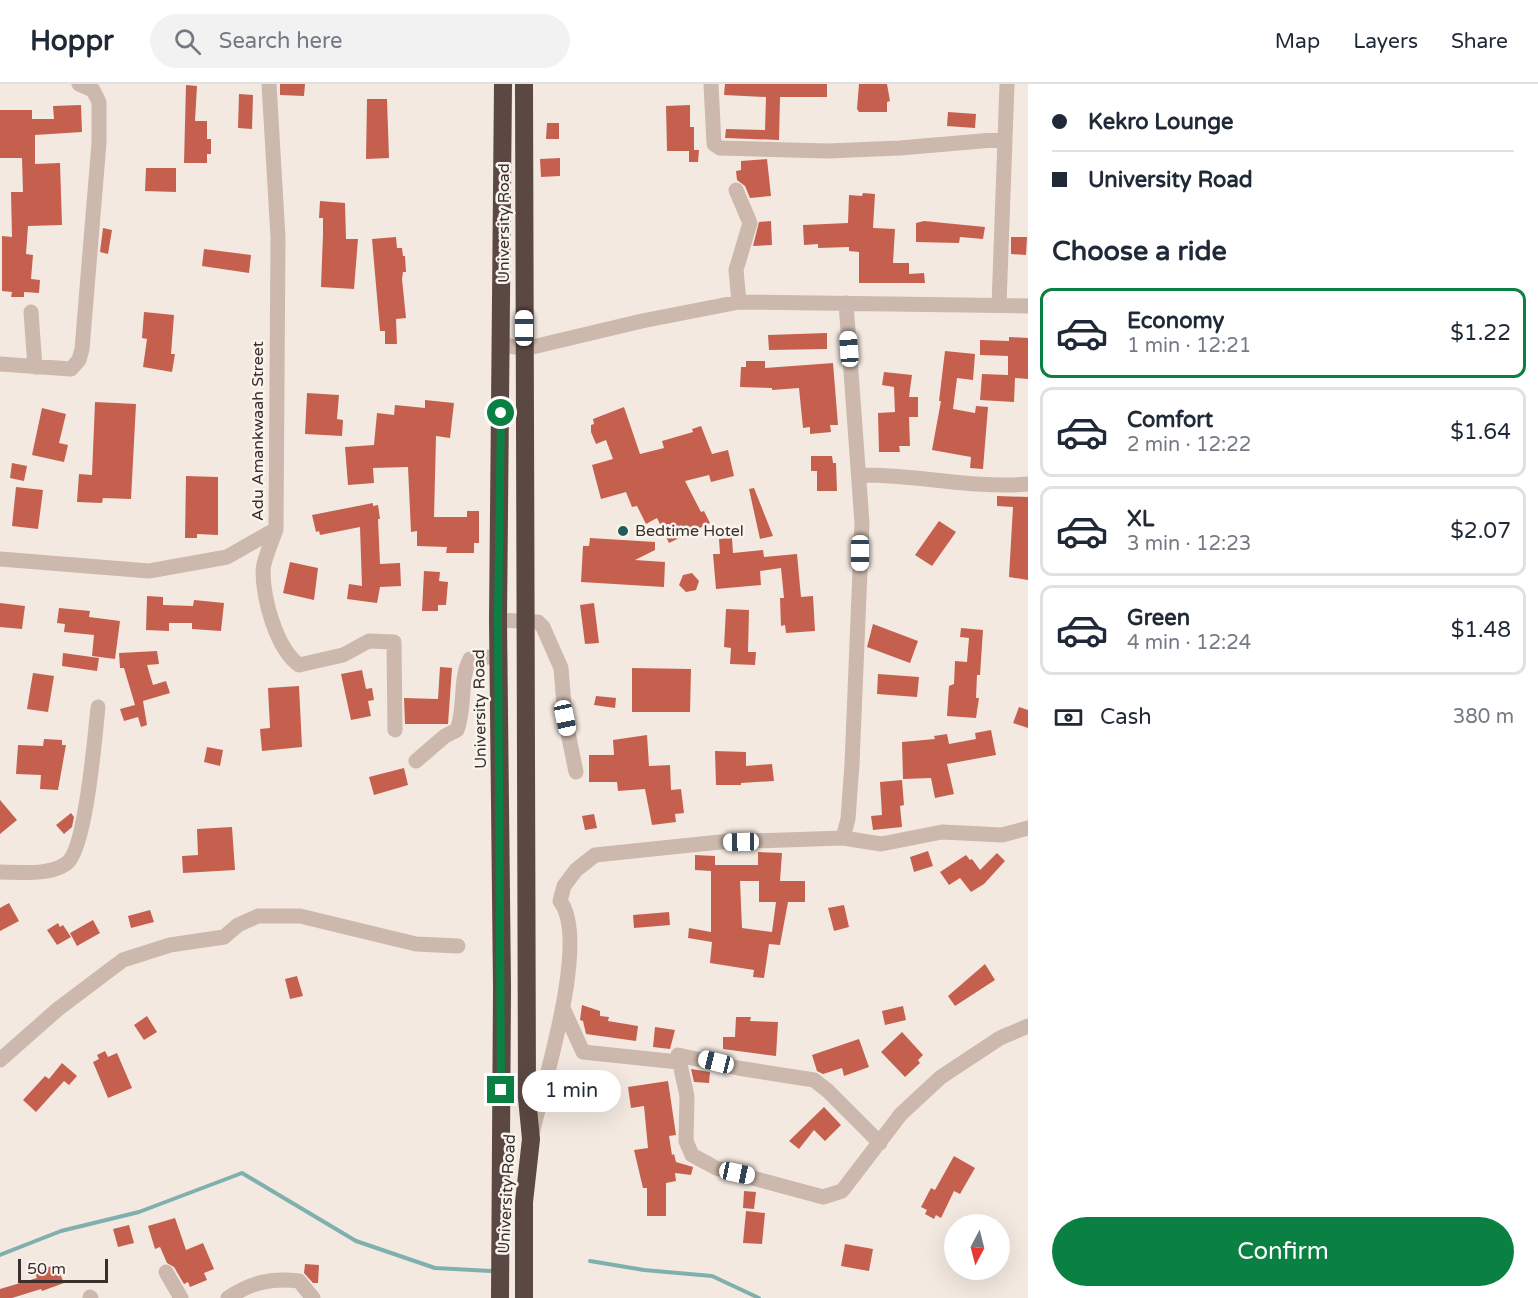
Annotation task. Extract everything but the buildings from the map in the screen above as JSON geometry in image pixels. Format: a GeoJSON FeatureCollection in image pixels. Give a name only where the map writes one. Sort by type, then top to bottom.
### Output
{"type":"FeatureCollection","features":[{"type":"Feature","properties":{"kind":"highway","name":"University Road"},"geometry":{"type":"LineString","coordinates":[[500,1298],[502,988],[498,620],[503,84]]}},
{"type":"Feature","properties":{"kind":"highway","name":"University Road"},"geometry":{"type":"LineString","coordinates":[[524,84],[527,1098],[531,1139],[524,1202],[524,1298]]}},
{"type":"Feature","properties":{"kind":"street"},"geometry":{"type":"LineString","coordinates":[[0,364],[71,369],[79,360],[96,195],[100,116],[99,102],[93,90],[79,84]]}},
{"type":"Feature","properties":{"kind":"street","name":"Adu Amankwaah Street"},"geometry":{"type":"LineString","coordinates":[[0,559],[149,571],[227,557],[276,529],[278,237],[269,84]]}},
{"type":"Feature","properties":{"kind":"street"},"geometry":{"type":"LineString","coordinates":[[711,84],[714,144],[720,148],[838,150],[1005,139]]}},
{"type":"Feature","properties":{"kind":"street"},"geometry":{"type":"LineString","coordinates":[[999,305],[1007,84]]}},
{"type":"Feature","properties":{"kind":"street"},"geometry":{"type":"LineString","coordinates":[[736,190],[750,223],[736,270],[739,302]]}},
{"type":"Feature","properties":{"kind":"street"},"geometry":{"type":"LineString","coordinates":[[501,344],[524,349],[642,321],[739,302],[1028,306]]}},
{"type":"Feature","properties":{"kind":"street"},"geometry":{"type":"LineString","coordinates":[[843,838],[849,808],[862,523],[846,303]]}},
{"type":"Feature","properties":{"kind":"street"},"geometry":{"type":"LineString","coordinates":[[31,312],[35,367]]}},
{"type":"Feature","properties":{"kind":"street"},"geometry":{"type":"LineString","coordinates":[[860,475],[894,475],[1000,486],[1028,484]]}},
{"type":"Feature","properties":{"kind":"street"},"geometry":{"type":"LineString","coordinates":[[276,529],[263,569],[274,630],[288,657],[299,665],[343,655],[369,641],[394,642],[394,730]]}},
{"type":"Feature","properties":{"kind":"street"},"geometry":{"type":"LineString","coordinates":[[498,620],[525,620],[541,623],[561,668],[565,718],[576,772]]}},
{"type":"Feature","properties":{"kind":"street"},"geometry":{"type":"LineString","coordinates":[[416,761],[445,736],[457,730],[463,715],[465,669],[470,659],[499,656]]}},
{"type":"Feature","properties":{"kind":"street"},"geometry":{"type":"LineString","coordinates":[[0,872],[53,869],[67,863],[76,853],[86,803],[98,707]]}},
{"type":"Feature","properties":{"kind":"street"},"geometry":{"type":"LineString","coordinates":[[531,1139],[563,1008],[571,959],[568,910],[560,901],[564,886],[576,870],[595,855],[708,843],[843,838],[881,844],[942,832],[1002,835],[1028,828]]}},
{"type":"Feature","properties":{"kind":"street"},"geometry":{"type":"LineString","coordinates":[[0,1060],[51,1014],[123,960],[170,945],[224,937],[237,925],[258,916],[300,916],[416,944],[458,946]]}},
{"type":"Feature","properties":{"kind":"street"},"geometry":{"type":"LineString","coordinates":[[563,1008],[583,1052],[678,1062]]}},
{"type":"Feature","properties":{"kind":"street"},"geometry":{"type":"LineString","coordinates":[[880,1143],[814,1080],[738,1068],[678,1054],[687,1096],[686,1141],[692,1155],[716,1168],[823,1197],[842,1191],[880,1143],[901,1114],[941,1077],[1000,1038],[1028,1026]]}},
{"type":"Feature","properties":{"kind":"street"},"geometry":{"type":"LineString","coordinates":[[166,1272],[181,1298]]}},
{"type":"Feature","properties":{"kind":"street"},"geometry":{"type":"LineString","coordinates":[[228,1298],[245,1286],[275,1279],[300,1281],[313,1298]]}},
{"type":"Feature","properties":{"kind":"waterway"},"geometry":{"type":"LineString","coordinates":[[0,1255],[61,1231],[139,1212],[242,1173],[356,1241],[435,1268],[491,1271]]}},
{"type":"Feature","properties":{"kind":"waterway"},"geometry":{"type":"LineString","coordinates":[[590,1261],[644,1270],[712,1276],[759,1298]]}},
{"type":"Feature","properties":{"kind":"place","name":"Bedtime Hotel"},"geometry":{"type":"Point","coordinates":[623,531]}},
{"type":"Feature","properties":{"kind":"route"},"geometry":{"type":"LineString","coordinates":[[501,413],[498,620],[501,1090]]}}]}
